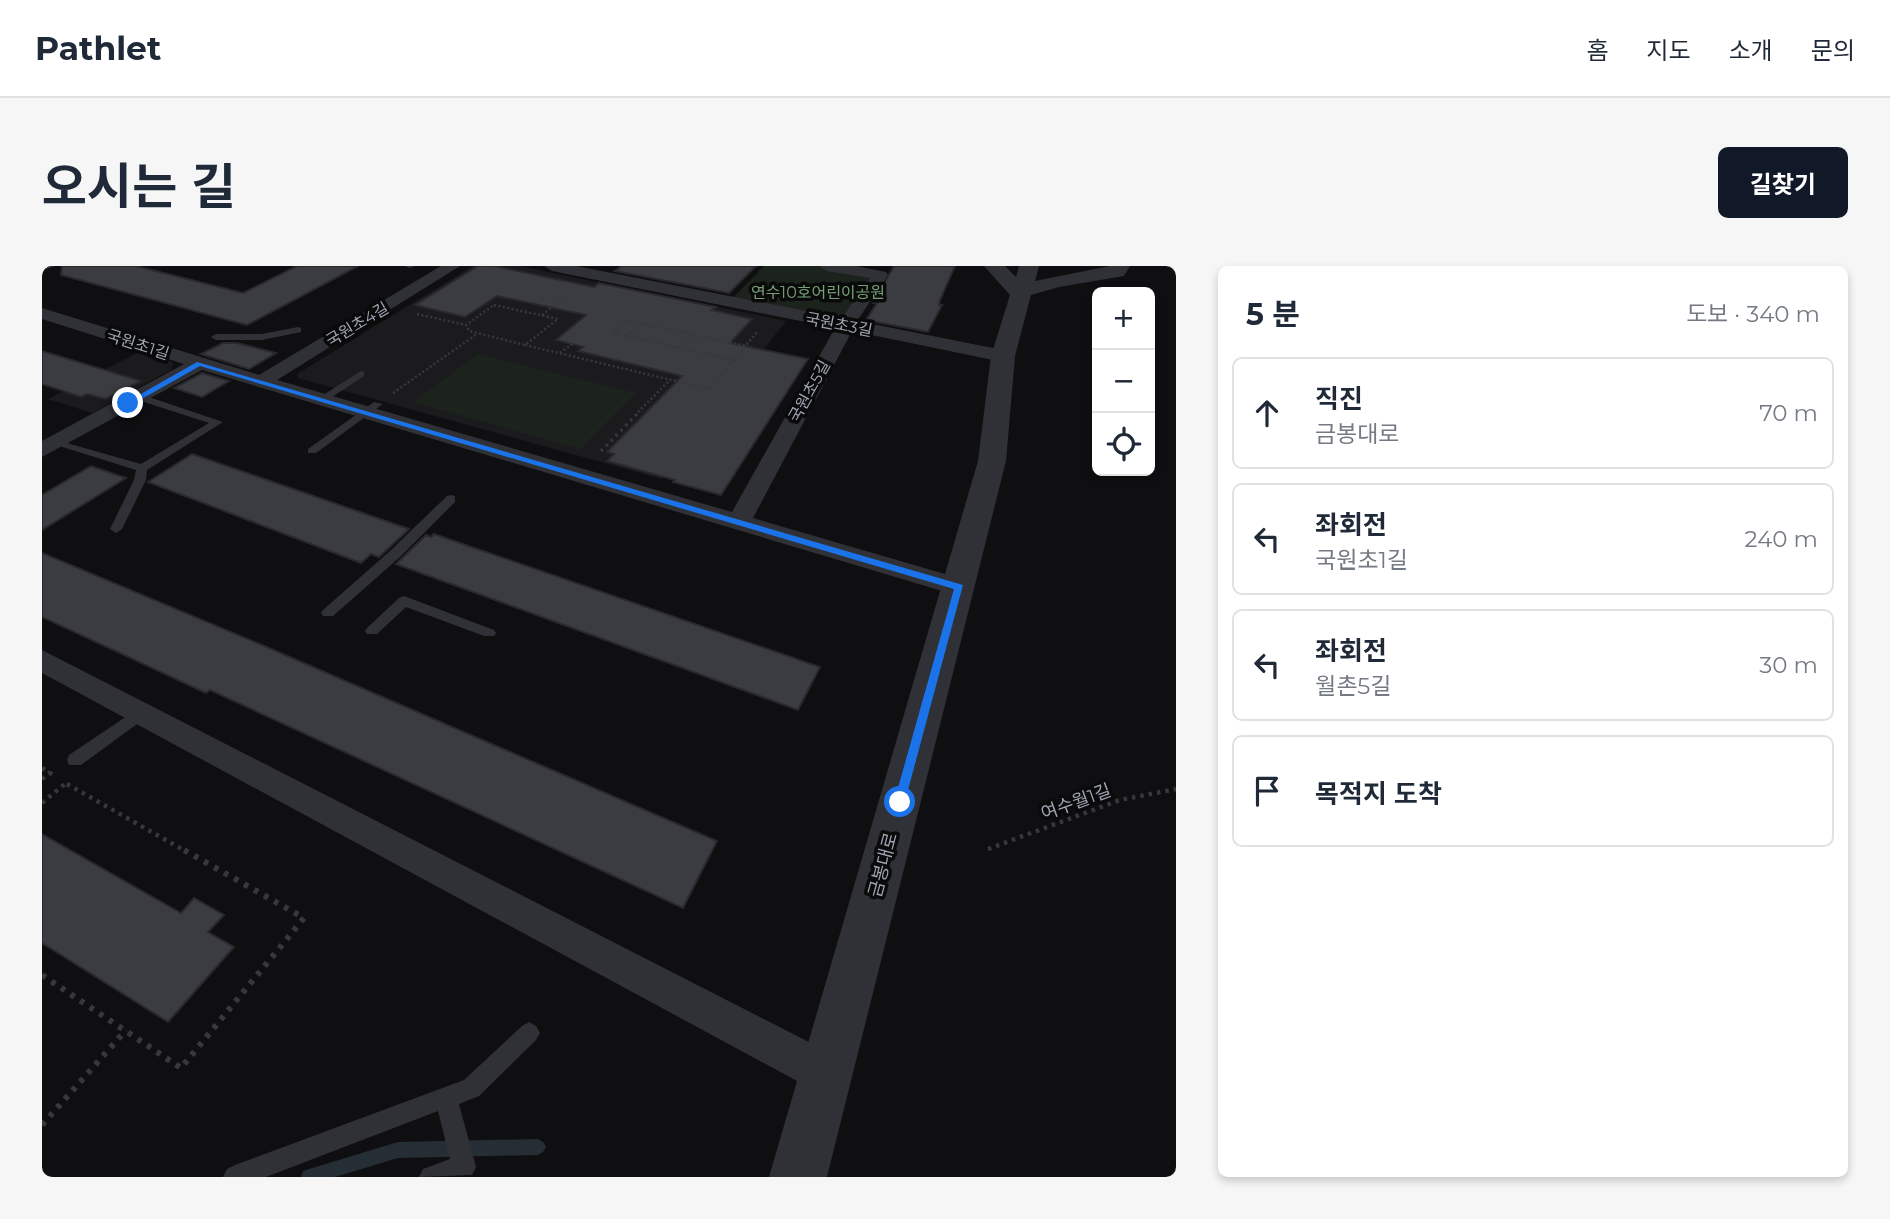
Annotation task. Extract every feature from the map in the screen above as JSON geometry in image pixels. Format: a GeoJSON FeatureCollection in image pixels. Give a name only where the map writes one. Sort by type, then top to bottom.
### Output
{"type":"FeatureCollection","features":[{"type":"Feature","properties":{"kind":"street","name":"국원초4길"},"geometry":{"type":"LineString","coordinates":[[261,382],[452,266]]}},
{"type":"Feature","properties":{"kind":"street","name":"국원초3길"},"geometry":{"type":"LineString","coordinates":[[552,266],[1003,356]]}},
{"type":"Feature","properties":{"kind":"street","name":"국원초5길"},"geometry":{"type":"LineString","coordinates":[[739,521],[846,325],[880,275],[827,266]]}},
{"type":"Feature","properties":{"kind":"street"},"geometry":{"type":"LineString","coordinates":[[1014,275],[1058,281],[1117,272],[1120,266]]}},
{"type":"Feature","properties":{"kind":"street","name":"금봉대로"},"geometry":{"type":"LineString","coordinates":[[798,1177],[992,461],[1014,275]]}},
{"type":"Feature","properties":{"kind":"street","name":"국원초1길"},"geometry":{"type":"LineString","coordinates":[[42,313],[261,382],[322,399],[372,408],[959,587]]}},
{"type":"Feature","properties":{"kind":"street"},"geometry":{"type":"LineString","coordinates":[[47,447],[200,363]]}},
{"type":"Feature","properties":{"kind":"street"},"geometry":{"type":"LineString","coordinates":[[42,660],[825,1073]]}},
{"type":"Feature","properties":{"kind":"lane"},"geometry":{"type":"LineString","coordinates":[[42,270],[51,266]]}},
{"type":"Feature","properties":{"kind":"lane"},"geometry":{"type":"LineString","coordinates":[[216,337],[262,337],[298,330]]}},
{"type":"Feature","properties":{"kind":"lane"},"geometry":{"type":"LineString","coordinates":[[322,399],[361,374]]}},
{"type":"Feature","properties":{"kind":"lane"},"geometry":{"type":"LineString","coordinates":[[47,447],[142,468],[218,422],[139,397]]}},
{"type":"Feature","properties":{"kind":"lane"},"geometry":{"type":"LineString","coordinates":[[312,451],[372,408]]}},
{"type":"Feature","properties":{"kind":"lane"},"geometry":{"type":"LineString","coordinates":[[116,529],[140,480],[142,468]]}},
{"type":"Feature","properties":{"kind":"lane"},"geometry":{"type":"LineString","coordinates":[[328,613],[395,554],[451,499]]}},
{"type":"Feature","properties":{"kind":"lane"},"geometry":{"type":"LineString","coordinates":[[372,631],[404,601],[489,633]]}},
{"type":"Feature","properties":{"kind":"lane"},"geometry":{"type":"LineString","coordinates":[[75,760],[142,712]]}},
{"type":"Feature","properties":{"kind":"lane"},"geometry":{"type":"LineString","coordinates":[[235,1177],[471,1088],[529,1033]]}},
{"type":"Feature","properties":{"kind":"lane"},"geometry":{"type":"LineString","coordinates":[[431,1177],[464,1167],[446,1097]]}},
{"type":"Feature","properties":{"kind":"path"},"geometry":{"type":"LineString","coordinates":[[541,316],[576,289]]}},
{"type":"Feature","properties":{"kind":"path"},"geometry":{"type":"LineString","coordinates":[[409,312],[466,325],[494,305],[558,319],[525,345]]}},
{"type":"Feature","properties":{"kind":"path"},"geometry":{"type":"LineString","coordinates":[[466,325],[469,331],[709,389],[734,362],[613,333],[626,320],[746,346]]}},
{"type":"Feature","properties":{"kind":"path"},"geometry":{"type":"LineString","coordinates":[[626,336],[641,323]]}},
{"type":"Feature","properties":{"kind":"path"},"geometry":{"type":"LineString","coordinates":[[372,408],[478,333]]}},
{"type":"Feature","properties":{"kind":"path"},"geometry":{"type":"LineString","coordinates":[[679,348],[692,335]]}},
{"type":"Feature","properties":{"kind":"path"},"geometry":{"type":"LineString","coordinates":[[560,353],[572,344]]}},
{"type":"Feature","properties":{"kind":"path"},"geometry":{"type":"LineString","coordinates":[[601,451],[670,380]]}},
{"type":"Feature","properties":{"kind":"path"},"geometry":{"type":"LineString","coordinates":[[42,768],[304,918],[181,1068],[42,975]]}},
{"type":"Feature","properties":{"kind":"path"},"geometry":{"type":"LineString","coordinates":[[42,779],[50,772]]}},
{"type":"Feature","properties":{"kind":"path"},"geometry":{"type":"LineString","coordinates":[[42,803],[66,783]]}},
{"type":"Feature","properties":{"kind":"path","name":"여수월1길"},"geometry":{"type":"LineString","coordinates":[[988,849],[1120,800],[1176,789]]}},
{"type":"Feature","properties":{"kind":"path"},"geometry":{"type":"LineString","coordinates":[[42,1125],[126,1030]]}},
{"type":"Feature","properties":{"kind":"shaded area"},"geometry":{"type":"Polygon","coordinates":[[[473,266],[519,266],[786,321],[662,479],[298,378],[297,374],[473,266]]]}},
{"type":"Feature","properties":{"kind":"shaded area"},"geometry":{"type":"Polygon","coordinates":[[[139,352],[173,362],[172,369],[92,413],[48,399],[139,352]]]}},
{"type":"Feature","properties":{"kind":"green space","name":"연수10호어린이공원"},"geometry":{"type":"Polygon","coordinates":[[[764,266],[815,266],[868,275],[873,279],[842,319],[730,301],[764,266]]]}},
{"type":"Feature","properties":{"kind":"green space"},"geometry":{"type":"Polygon","coordinates":[[[478,354],[636,393],[580,449],[413,402],[478,354]]]}},
{"type":"Feature","properties":{"kind":"building"},"geometry":{"type":"Polygon","coordinates":[[[62,266],[136,266],[243,293],[297,266],[358,266],[247,325],[61,275],[62,266]]]}},
{"type":"Feature","properties":{"kind":"building"},"geometry":{"type":"Polygon","coordinates":[[[478,266],[494,266],[594,287],[599,283],[716,307],[712,310],[752,319],[730,343],[808,359],[721,495],[673,482],[675,480],[607,461],[614,454],[607,452],[682,376],[578,351],[583,347],[556,340],[586,315],[497,296],[465,317],[415,305],[478,266]]]}},
{"type":"Feature","properties":{"kind":"building"},"geometry":{"type":"Polygon","coordinates":[[[622,266],[756,266],[729,293],[615,271],[622,266]]]}},
{"type":"Feature","properties":{"kind":"building"},"geometry":{"type":"Polygon","coordinates":[[[894,266],[955,266],[940,300],[939,305],[942,305],[928,332],[866,320],[894,266]]]}},
{"type":"Feature","properties":{"kind":"building"},"geometry":{"type":"Polygon","coordinates":[[[223,343],[237,343],[276,353],[249,369],[201,354],[223,343]]]}},
{"type":"Feature","properties":{"kind":"building"},"geometry":{"type":"Polygon","coordinates":[[[42,351],[141,381],[106,399],[87,394],[81,397],[42,384],[42,351]]]}},
{"type":"Feature","properties":{"kind":"building"},"geometry":{"type":"Polygon","coordinates":[[[202,373],[229,381],[202,397],[174,388],[202,373]]]}},
{"type":"Feature","properties":{"kind":"building"},"geometry":{"type":"Polygon","coordinates":[[[192,454],[409,529],[379,557],[371,554],[361,563],[148,482],[192,454]]]}},
{"type":"Feature","properties":{"kind":"building"},"geometry":{"type":"Polygon","coordinates":[[[91,466],[126,478],[42,530],[42,495],[91,466]]]}},
{"type":"Feature","properties":{"kind":"building"},"geometry":{"type":"Polygon","coordinates":[[[434,534],[820,667],[798,710],[396,564],[426,535],[431,537],[434,534]]]}},
{"type":"Feature","properties":{"kind":"building"},"geometry":{"type":"Polygon","coordinates":[[[42,553],[717,841],[683,908],[210,690],[206,693],[42,617],[42,553]]]}},
{"type":"Feature","properties":{"kind":"building"},"geometry":{"type":"Polygon","coordinates":[[[42,834],[181,913],[194,898],[224,915],[208,932],[234,947],[168,1022],[42,943],[42,834]]]}},
{"type":"Feature","properties":{"kind":"waterway"},"geometry":{"type":"LineString","coordinates":[[309,1177],[398,1150],[538,1147]]}},
{"type":"Feature","properties":{"kind":"route"},"geometry":{"type":"LineString","coordinates":[[128,403],[200,363],[959,587],[900,802]]}}]}
